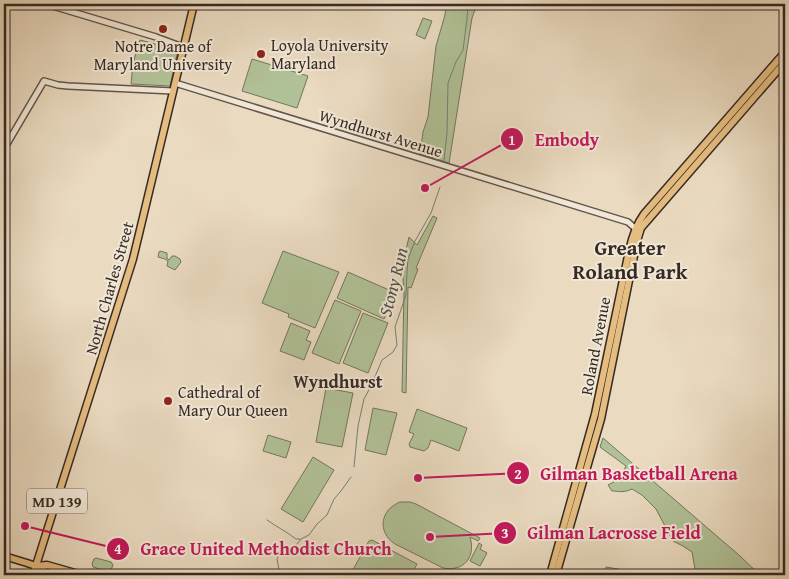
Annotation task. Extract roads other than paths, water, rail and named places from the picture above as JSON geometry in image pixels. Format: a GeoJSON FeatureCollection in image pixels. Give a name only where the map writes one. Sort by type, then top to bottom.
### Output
{"type":"FeatureCollection","features":[{"type":"Feature","properties":{"kind":"main road","name":"North Charles Street"},"geometry":{"type":"LineString","coordinates":[[34,575],[135,253],[194,4]]}},
{"type":"Feature","properties":{"kind":"main road","name":"Roland Avenue"},"geometry":{"type":"LineString","coordinates":[[550,575],[595,414],[628,251],[644,214],[785,52]]}},
{"type":"Feature","properties":{"kind":"main road","name":"Roland Avenue"},"geometry":{"type":"LineString","coordinates":[[556,575],[601,419],[637,230],[785,62]]}},
{"type":"Feature","properties":{"kind":"main road"},"geometry":{"type":"LineString","coordinates":[[4,556],[57,575]]}},
{"type":"Feature","properties":{"kind":"main road"},"geometry":{"type":"LineString","coordinates":[[36,566],[47,565],[82,575]]}},
{"type":"Feature","properties":{"kind":"street"},"geometry":{"type":"LineString","coordinates":[[46,4],[183,47]]}},
{"type":"Feature","properties":{"kind":"street"},"geometry":{"type":"LineString","coordinates":[[4,149],[44,81],[68,86],[173,91]]}},
{"type":"Feature","properties":{"kind":"street","name":"Wyndhurst Avenue"},"geometry":{"type":"LineString","coordinates":[[175,83],[628,222],[637,230]]}},
{"type":"Feature","properties":{"kind":"waterway","name":"Stony Run"},"geometry":{"type":"LineString","coordinates":[[444,161],[447,133],[448,83],[463,50],[468,4]]}},
{"type":"Feature","properties":{"kind":"waterway","name":"Stony Run"},"geometry":{"type":"LineString","coordinates":[[354,467],[358,426],[364,399],[382,360],[393,352],[397,345],[395,327],[406,295],[408,259],[415,241],[431,213],[440,187]]}},
{"type":"Feature","properties":{"kind":"waterway","name":"Stony Run"},"geometry":{"type":"LineString","coordinates":[[278,575],[277,559],[281,551],[292,548],[301,539],[309,535],[327,515],[334,499],[351,477]]}},
{"type":"Feature","properties":{"kind":"waterway"},"geometry":{"type":"LineString","coordinates":[[267,520],[296,539],[300,539]]}},
{"type":"Feature","properties":{"kind":"place","name":"Notre Dame of Maryland University"},"geometry":{"type":"Point","coordinates":[163,29]}},
{"type":"Feature","properties":{"kind":"place","name":"Loyola University Maryland"},"geometry":{"type":"Point","coordinates":[261,54]}},
{"type":"Feature","properties":{"kind":"place","name":"Embody"},"geometry":{"type":"Point","coordinates":[425,188]}},
{"type":"Feature","properties":{"kind":"place","name":"Cathedral of Mary Our Queen"},"geometry":{"type":"Point","coordinates":[168,401]}},
{"type":"Feature","properties":{"kind":"place","name":"Gilman Basketball Arena"},"geometry":{"type":"Point","coordinates":[418,478]}},
{"type":"Feature","properties":{"kind":"place","name":"Grace United Methodist Church"},"geometry":{"type":"Point","coordinates":[25,526]}},
{"type":"Feature","properties":{"kind":"place","name":"Gilman Lacrosse Field"},"geometry":{"type":"Point","coordinates":[430,537]}},
{"type":"Feature","properties":{"kind":"district","name":"Greater Roland Park"},"geometry":{"type":"Point","coordinates":[630,259]}},
{"type":"Feature","properties":{"kind":"district","name":"Wyndhurst"},"geometry":{"type":"Point","coordinates":[338,381]}}]}
